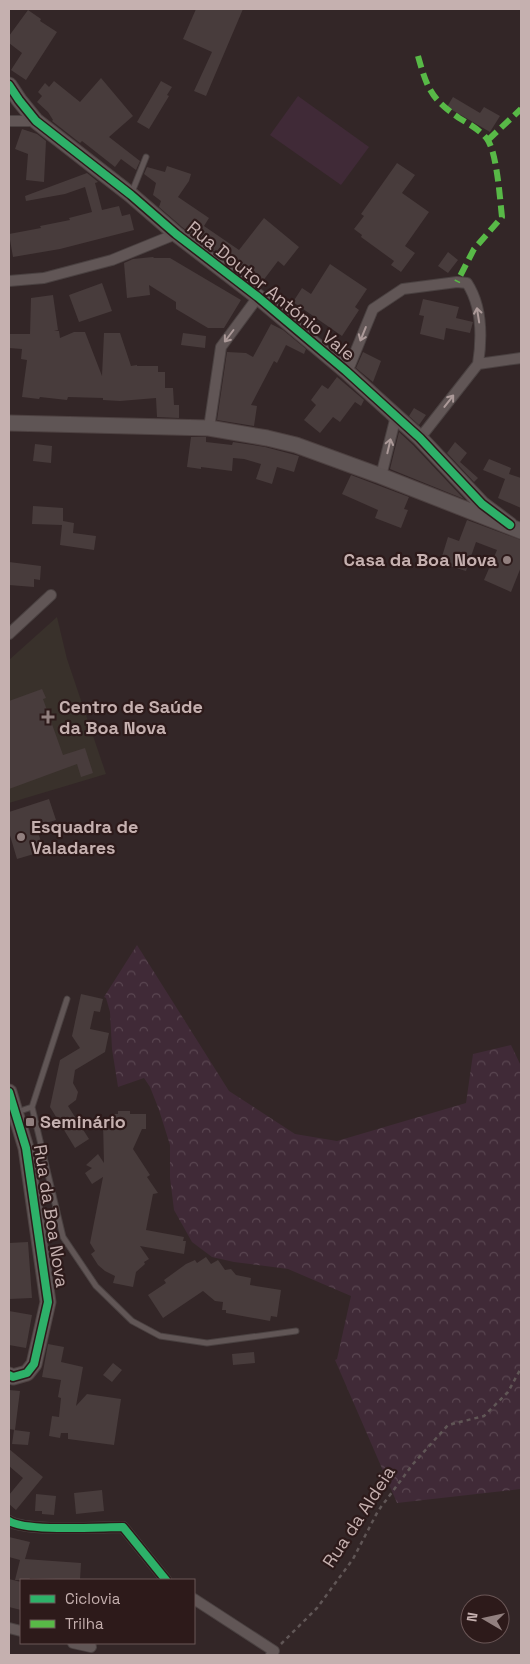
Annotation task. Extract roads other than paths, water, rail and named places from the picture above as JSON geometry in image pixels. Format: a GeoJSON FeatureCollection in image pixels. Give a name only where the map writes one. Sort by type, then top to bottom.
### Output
{"type":"FeatureCollection","features":[{"type":"Feature","properties":{"kind":"street","name":"Rua Doutor António Vale"},"geometry":{"type":"LineString","coordinates":[[9,85],[36,121],[131,195],[176,234],[258,297],[346,371],[420,438],[482,504],[516,528]]}},
{"type":"Feature","properties":{"kind":"street"},"geometry":{"type":"LineString","coordinates":[[9,121],[36,121]]}},
{"type":"Feature","properties":{"kind":"street"},"geometry":{"type":"LineString","coordinates":[[9,281],[44,278],[112,260],[176,234]]}},
{"type":"Feature","properties":{"kind":"street"},"geometry":{"type":"LineString","coordinates":[[346,371],[373,309],[403,289],[457,282],[467,283],[472,290],[479,314],[480,349],[478,364],[420,438]]}},
{"type":"Feature","properties":{"kind":"street"},"geometry":{"type":"LineString","coordinates":[[210,428],[221,346],[258,297]]}},
{"type":"Feature","properties":{"kind":"street"},"geometry":{"type":"LineString","coordinates":[[478,364],[521,358]]}},
{"type":"Feature","properties":{"kind":"street"},"geometry":{"type":"LineString","coordinates":[[382,476],[396,416]]}},
{"type":"Feature","properties":{"kind":"street"},"geometry":{"type":"LineString","coordinates":[[9,424],[210,428],[267,438],[296,445],[382,476],[516,528]]}},
{"type":"Feature","properties":{"kind":"street"},"geometry":{"type":"LineString","coordinates":[[9,634],[51,595]]}},
{"type":"Feature","properties":{"kind":"street","name":"Rua da Boa Nova"},"geometry":{"type":"LineString","coordinates":[[9,1092],[26,1148],[48,1302],[34,1364],[27,1373],[13,1377],[9,1375]]}},
{"type":"Feature","properties":{"kind":"street"},"geometry":{"type":"LineString","coordinates":[[9,1521],[40,1528],[123,1527],[165,1579]]}},
{"type":"Feature","properties":{"kind":"street"},"geometry":{"type":"LineString","coordinates":[[195,1600],[272,1653]]}},
{"type":"Feature","properties":{"kind":"street"},"geometry":{"type":"LineString","coordinates":[[78,1644],[91,1647]]}},
{"type":"Feature","properties":{"kind":"lane"},"geometry":{"type":"LineString","coordinates":[[131,195],[146,157]]}},
{"type":"Feature","properties":{"kind":"lane"},"geometry":{"type":"LineString","coordinates":[[67,1000],[32,1107],[63,1237],[96,1286],[132,1321],[160,1336],[207,1342],[296,1331]]}},
{"type":"Feature","properties":{"kind":"lane"},"geometry":{"type":"LineString","coordinates":[[16,1112],[32,1107]]}},
{"type":"Feature","properties":{"kind":"place","name":"Casa da Boa Nova"},"geometry":{"type":"Point","coordinates":[507,560]}},
{"type":"Feature","properties":{"kind":"place","name":"Centro de Saúde da Boa Nova"},"geometry":{"type":"Point","coordinates":[48,717]}},
{"type":"Feature","properties":{"kind":"place","name":"Esquadra de Valadares"},"geometry":{"type":"Point","coordinates":[21,837]}},
{"type":"Feature","properties":{"kind":"place","name":"Seminário"},"geometry":{"type":"Point","coordinates":[30,1122]}}]}
